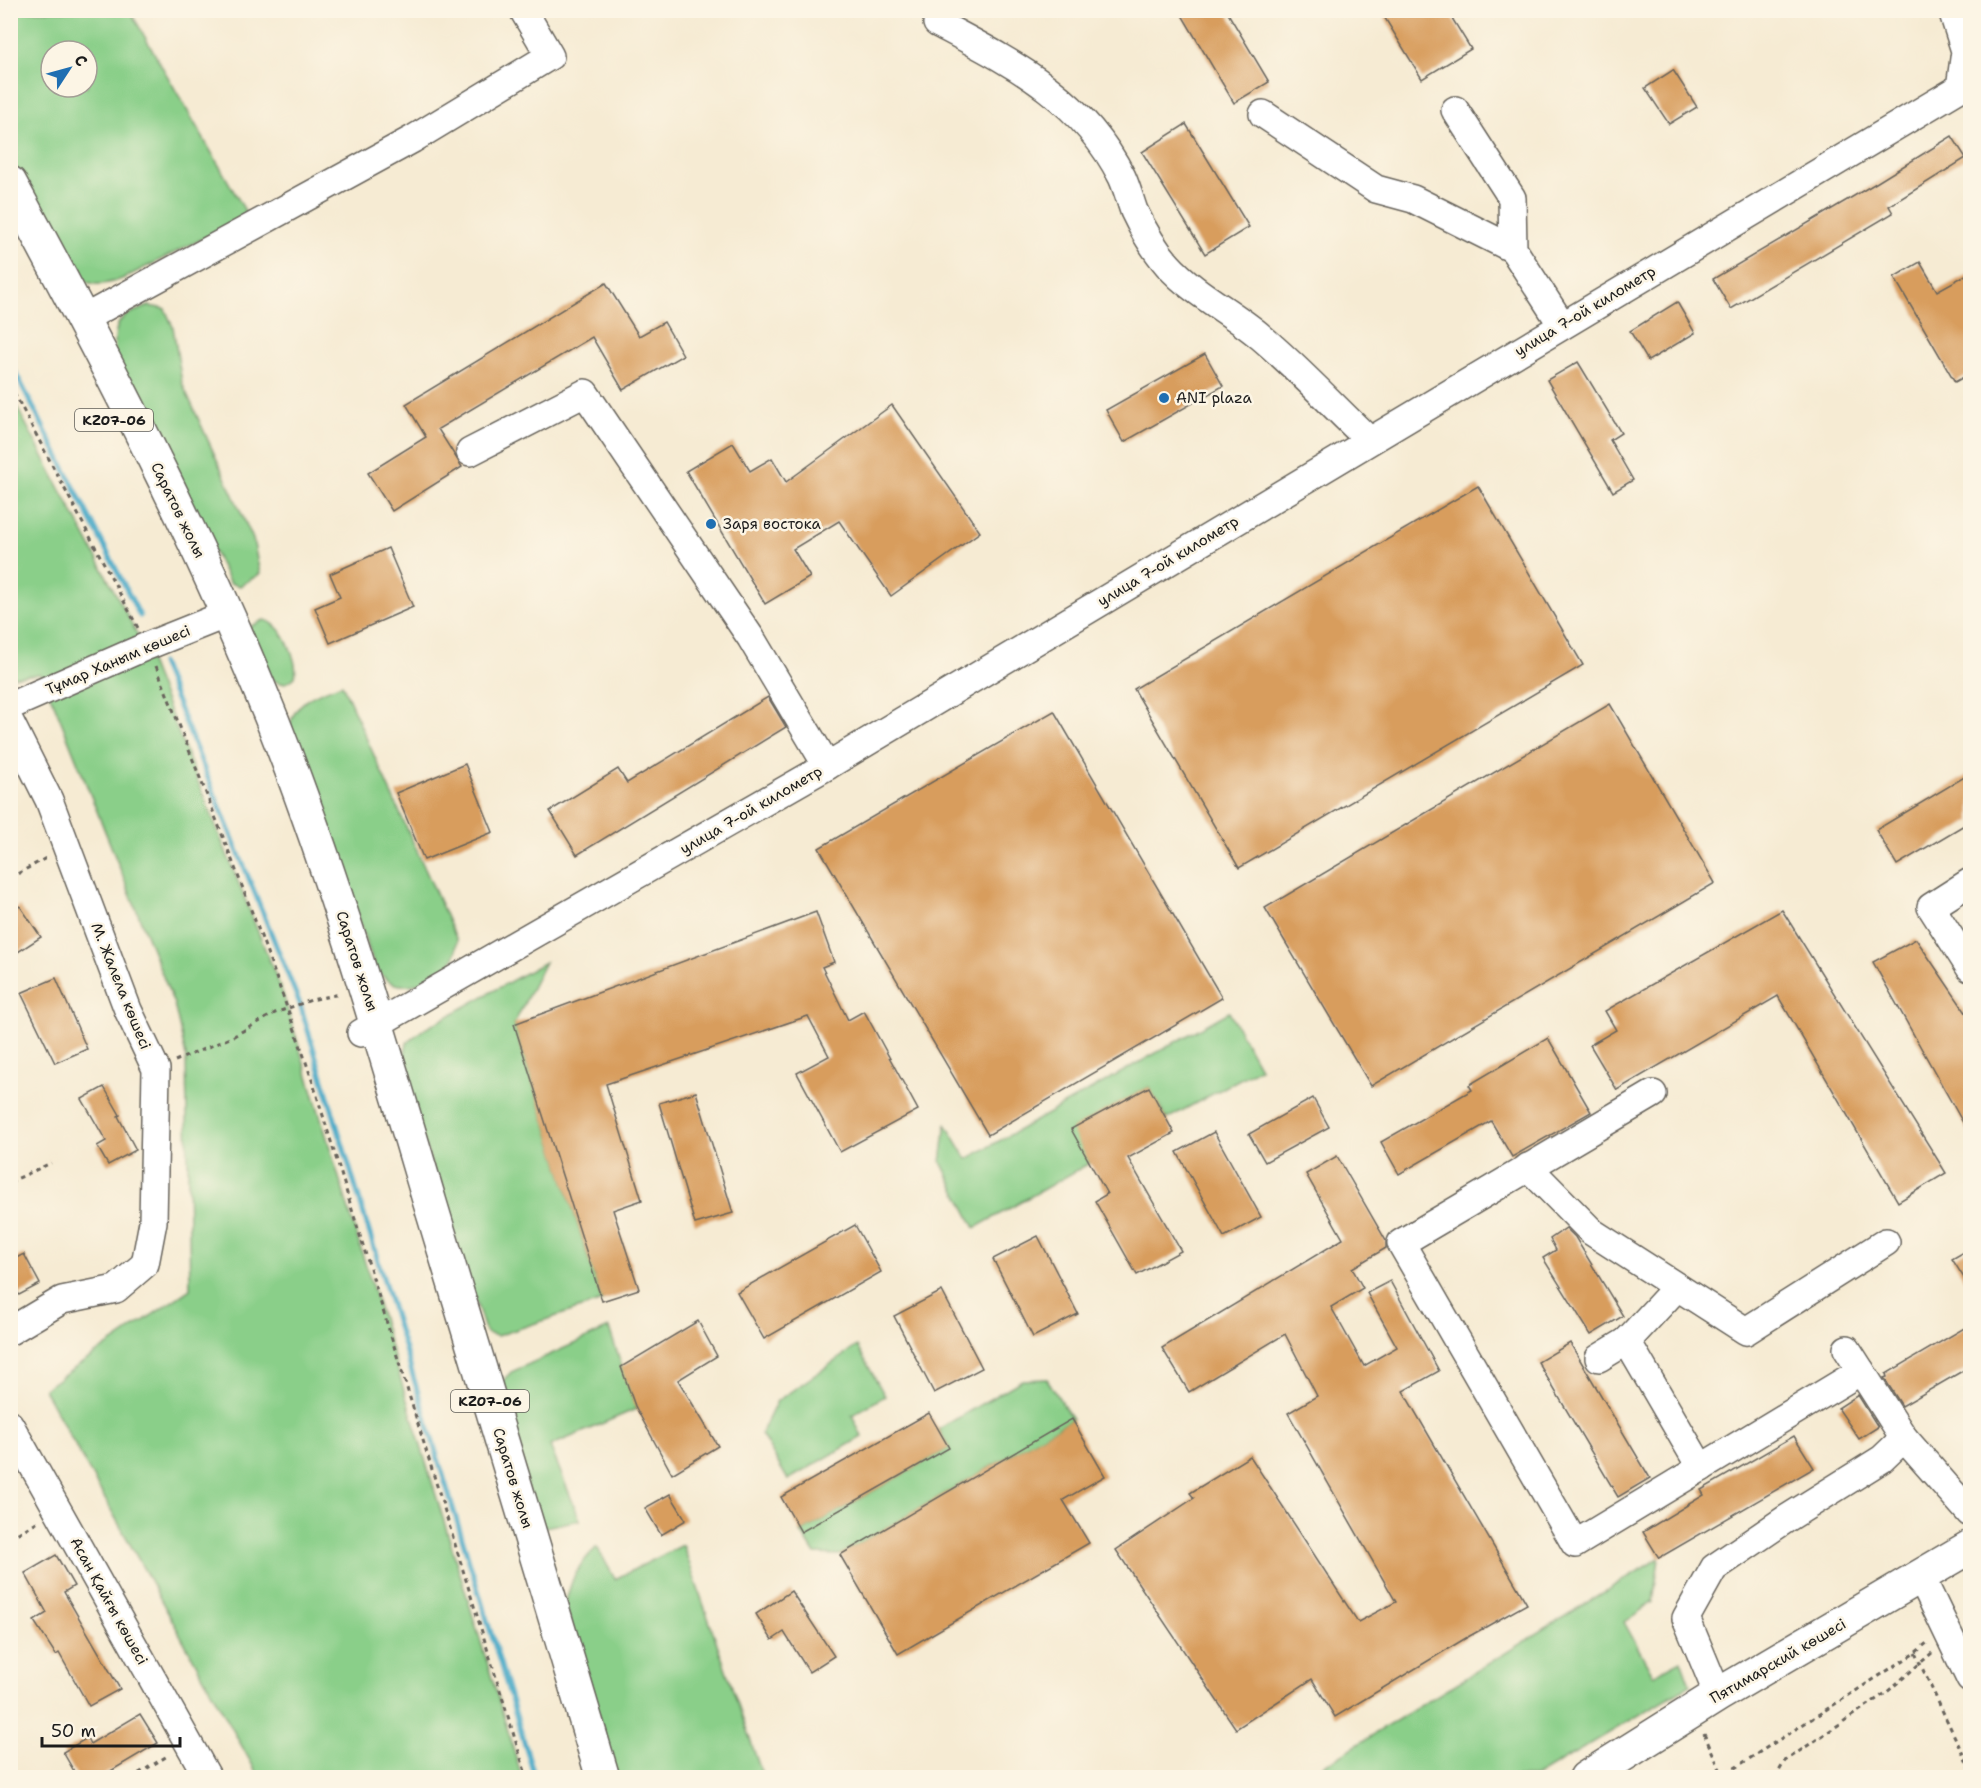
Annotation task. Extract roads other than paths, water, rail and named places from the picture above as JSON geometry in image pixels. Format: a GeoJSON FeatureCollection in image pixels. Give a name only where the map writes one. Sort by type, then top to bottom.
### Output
{"type":"FeatureCollection","features":[{"type":"Feature","properties":{"kind":"main road","name":"Саратов жолы"},"geometry":{"type":"LineString","coordinates":[[10,183],[127,405],[219,618],[236,679],[275,778],[325,917],[348,992],[369,1028]]}},
{"type":"Feature","properties":{"kind":"main road","name":"Саратов жолы"},"geometry":{"type":"LineString","coordinates":[[10,223],[90,373],[167,528],[219,618],[274,725],[318,843],[369,1028],[468,1361],[584,1778]]}},
{"type":"Feature","properties":{"kind":"main road","name":"Саратов жолы"},"geometry":{"type":"LineString","coordinates":[[468,1361],[603,1778]]}},
{"type":"Feature","properties":{"kind":"main road","name":"Пятимарский көшесі"},"geometry":{"type":"LineString","coordinates":[[1587,1778],[1706,1703],[1971,1547]]}},
{"type":"Feature","properties":{"kind":"street"},"geometry":{"type":"LineString","coordinates":[[83,319],[413,139],[550,56],[523,10]]}},
{"type":"Feature","properties":{"kind":"street"},"geometry":{"type":"LineString","coordinates":[[1952,10],[1965,51],[1965,85]]}},
{"type":"Feature","properties":{"kind":"street"},"geometry":{"type":"LineString","coordinates":[[937,23],[1010,62],[1063,100],[1085,121],[1122,177],[1134,211],[1149,241],[1169,266],[1218,307],[1260,335],[1369,440]]}},
{"type":"Feature","properties":{"kind":"street","name":"улица 7-ой километр"},"geometry":{"type":"LineString","coordinates":[[369,1028],[827,766],[1965,85]]}},
{"type":"Feature","properties":{"kind":"street"},"geometry":{"type":"LineString","coordinates":[[1455,110],[1512,198],[1513,249]]}},
{"type":"Feature","properties":{"kind":"street"},"geometry":{"type":"LineString","coordinates":[[1263,114],[1376,189],[1413,199],[1513,249],[1562,325]]}},
{"type":"Feature","properties":{"kind":"street"},"geometry":{"type":"LineString","coordinates":[[470,452],[585,393],[751,638],[827,766]]}},
{"type":"Feature","properties":{"kind":"street","name":"Тұмар Ханым көшесі"},"geometry":{"type":"LineString","coordinates":[[10,706],[147,646],[219,618]]}},
{"type":"Feature","properties":{"kind":"street","name":"М. Жалела көшесі"},"geometry":{"type":"LineString","coordinates":[[10,722],[49,800],[128,1010],[156,1069],[153,1222],[145,1264],[116,1289],[62,1300],[10,1330]]}},
{"type":"Feature","properties":{"kind":"street"},"geometry":{"type":"LineString","coordinates":[[1971,882],[1931,907],[1971,968]]}},
{"type":"Feature","properties":{"kind":"street"},"geometry":{"type":"LineString","coordinates":[[1653,1094],[1401,1243],[1575,1544],[1701,1468],[1854,1360],[1904,1438],[1971,1513]]}},
{"type":"Feature","properties":{"kind":"street"},"geometry":{"type":"LineString","coordinates":[[1528,1167],[1592,1232],[1746,1331],[1886,1242]]}},
{"type":"Feature","properties":{"kind":"street"},"geometry":{"type":"LineString","coordinates":[[1599,1358],[1626,1341],[1677,1287]]}},
{"type":"Feature","properties":{"kind":"street"},"geometry":{"type":"LineString","coordinates":[[1626,1341],[1701,1468]]}},
{"type":"Feature","properties":{"kind":"street","name":"Асан Қайғы көшесі"},"geometry":{"type":"LineString","coordinates":[[10,1425],[208,1778]]}},
{"type":"Feature","properties":{"kind":"street"},"geometry":{"type":"LineString","coordinates":[[1706,1703],[1686,1618],[1714,1568],[1795,1513],[1882,1459],[1904,1438]]}},
{"type":"Feature","properties":{"kind":"street"},"geometry":{"type":"LineString","coordinates":[[1921,1577],[1971,1679]]}},
{"type":"Feature","properties":{"kind":"waterway"},"geometry":{"type":"LineString","coordinates":[[10,362],[140,616]]}},
{"type":"Feature","properties":{"kind":"waterway"},"geometry":{"type":"LineString","coordinates":[[161,663],[300,1004],[535,1778]]}},
{"type":"Feature","properties":{"kind":"place","name":"ANI plaza"},"geometry":{"type":"Point","coordinates":[1164,398]}},
{"type":"Feature","properties":{"kind":"place","name":"Заря востока"},"geometry":{"type":"Point","coordinates":[711,524]}}]}
